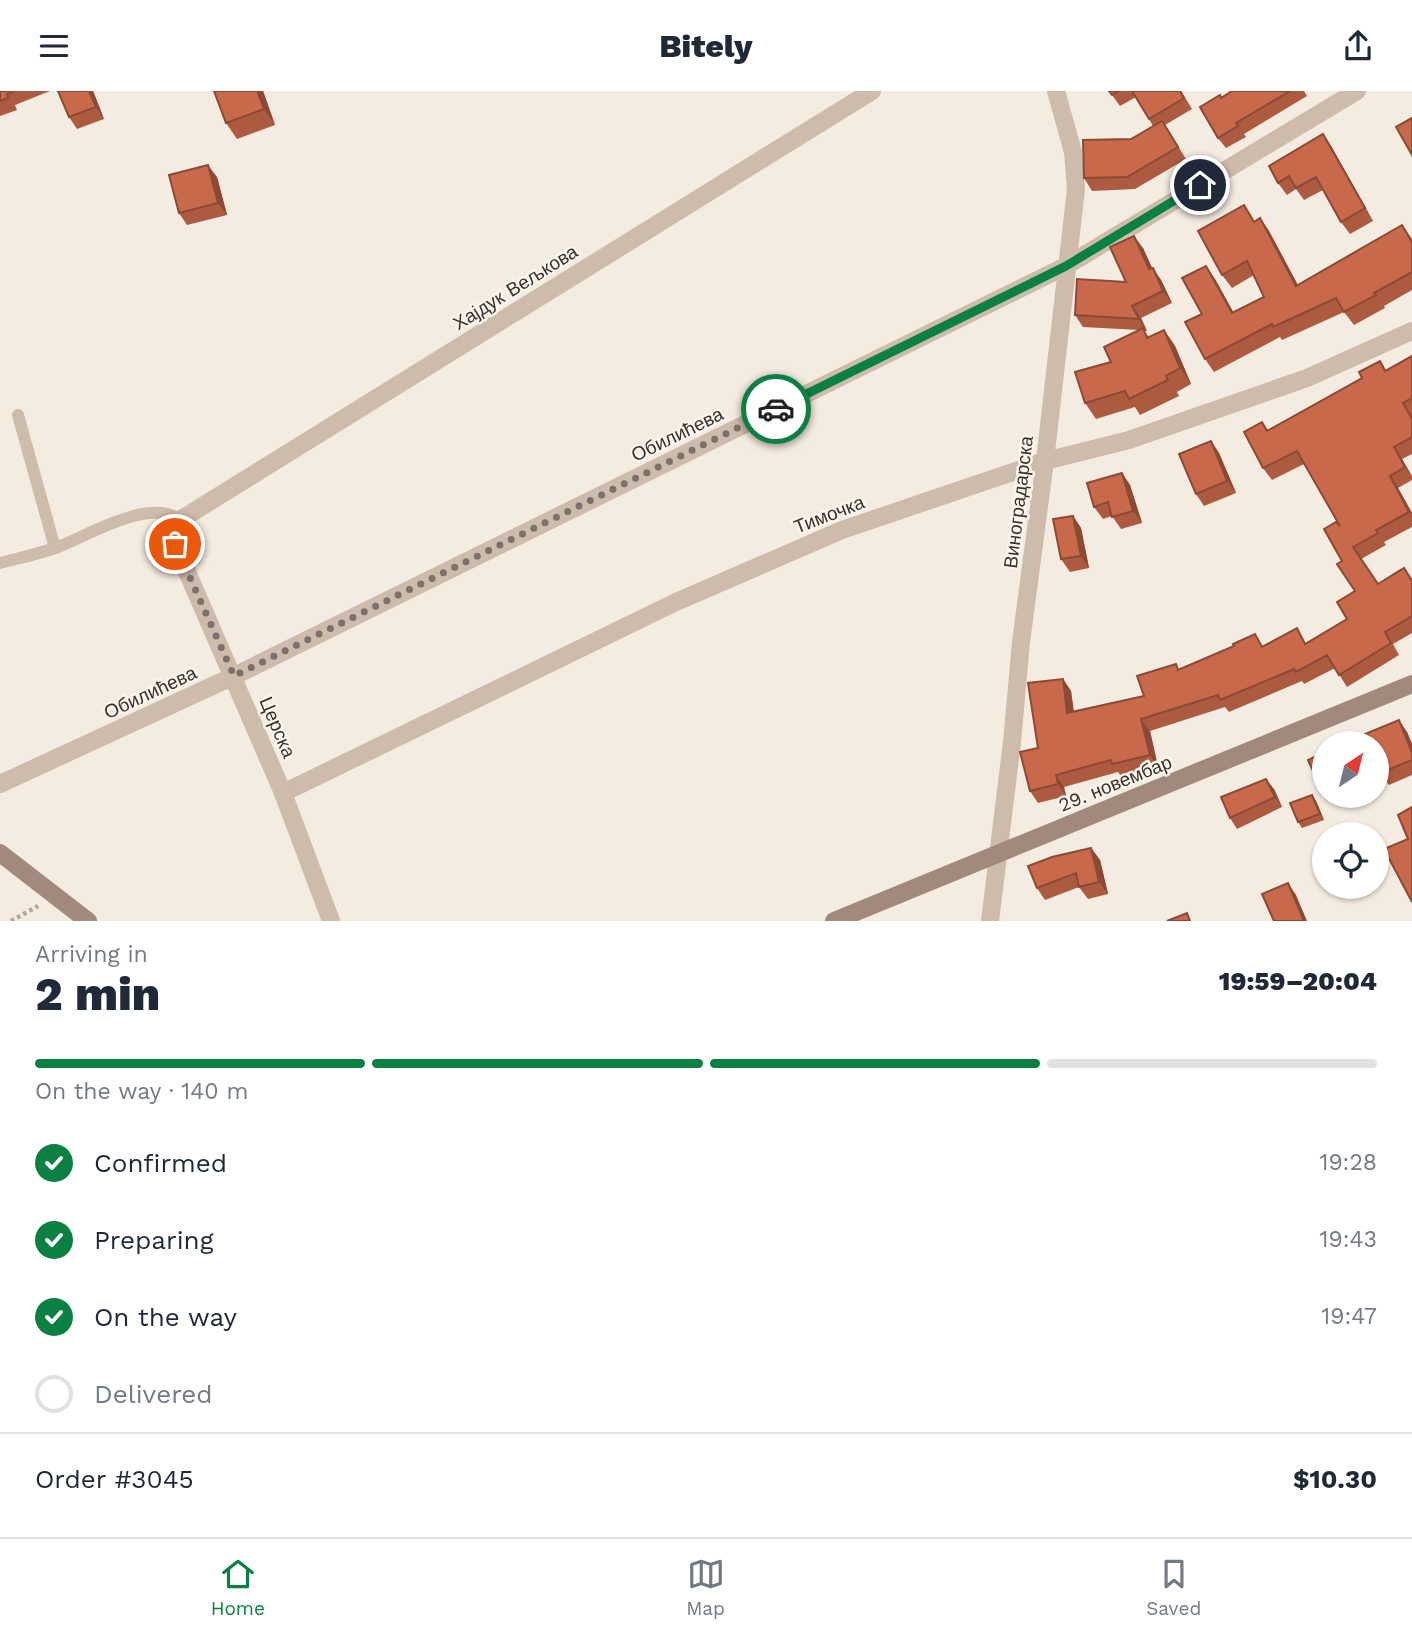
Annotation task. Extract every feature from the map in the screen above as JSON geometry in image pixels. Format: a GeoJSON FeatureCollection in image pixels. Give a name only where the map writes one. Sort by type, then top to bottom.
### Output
{"type":"FeatureCollection","features":[{"type":"Feature","properties":{"kind":"main road","name":"29. новембар"},"geometry":{"type":"LineString","coordinates":[[834,921],[1412,684]]}},
{"type":"Feature","properties":{"kind":"main road"},"geometry":{"type":"LineString","coordinates":[[0,853],[88,921]]}},
{"type":"Feature","properties":{"kind":"street","name":"Виноградарска"},"geometry":{"type":"LineString","coordinates":[[990,921],[1076,189],[1073,152],[1056,91]]}},
{"type":"Feature","properties":{"kind":"street","name":"Обилићева"},"geometry":{"type":"LineString","coordinates":[[0,784],[234,676],[1066,266],[1357,91]]}},
{"type":"Feature","properties":{"kind":"street","name":"Хајдук Вељкова"},"geometry":{"type":"LineString","coordinates":[[180,520],[863,93]]}},
{"type":"Feature","properties":{"kind":"street","name":"Тимочка"},"geometry":{"type":"LineString","coordinates":[[283,793],[702,591],[842,530],[1045,461],[1129,440],[1307,378],[1412,331]]}},
{"type":"Feature","properties":{"kind":"street","name":"Церска"},"geometry":{"type":"LineString","coordinates":[[180,520],[174,530],[175,544],[283,793],[331,921]]}},
{"type":"Feature","properties":{"kind":"lane"},"geometry":{"type":"LineString","coordinates":[[18,415],[55,548]]}},
{"type":"Feature","properties":{"kind":"lane"},"geometry":{"type":"LineString","coordinates":[[0,563],[55,548],[141,514],[173,514],[180,520]]}},
{"type":"Feature","properties":{"kind":"path"},"geometry":{"type":"LineString","coordinates":[[11,921],[56,897]]}},
{"type":"Feature","properties":{"kind":"building"},"geometry":{"type":"Polygon","coordinates":[[[0,91],[14,91],[7,94],[8,98],[0,101],[0,91]]]}},
{"type":"Feature","properties":{"kind":"building"},"geometry":{"type":"Polygon","coordinates":[[[58,91],[89,91],[96,107],[69,117],[58,91]]]}},
{"type":"Feature","properties":{"kind":"building"},"geometry":{"type":"Polygon","coordinates":[[[214,91],[257,91],[264,109],[226,123],[214,91]]]}},
{"type":"Feature","properties":{"kind":"building"},"geometry":{"type":"Polygon","coordinates":[[[1132,91],[1180,91],[1184,98],[1149,119],[1132,91]]]}},
{"type":"Feature","properties":{"kind":"building"},"geometry":{"type":"Polygon","coordinates":[[[1232,91],[1290,91],[1236,123],[1238,126],[1218,138],[1200,107],[1232,91]]]}},
{"type":"Feature","properties":{"kind":"building"},"geometry":{"type":"Polygon","coordinates":[[[1412,118],[1412,155],[1396,127],[1412,118]]]}},
{"type":"Feature","properties":{"kind":"building"},"geometry":{"type":"Polygon","coordinates":[[[1162,121],[1178,147],[1127,177],[1084,178],[1083,140],[1131,139],[1162,121]]]}},
{"type":"Feature","properties":{"kind":"building"},"geometry":{"type":"Polygon","coordinates":[[[1323,134],[1365,208],[1341,222],[1316,177],[1296,188],[1289,176],[1278,183],[1269,166],[1323,134]]]}},
{"type":"Feature","properties":{"kind":"building"},"geometry":{"type":"Polygon","coordinates":[[[208,165],[218,203],[179,213],[169,175],[208,165]]]}},
{"type":"Feature","properties":{"kind":"building"},"geometry":{"type":"Polygon","coordinates":[[[1244,205],[1254,222],[1260,218],[1296,286],[1402,225],[1412,242],[1412,272],[1344,312],[1336,298],[1273,327],[1272,324],[1205,359],[1185,322],[1202,314],[1182,278],[1206,266],[1232,313],[1264,297],[1247,261],[1222,275],[1198,231],[1244,205]]]}},
{"type":"Feature","properties":{"kind":"building"},"geometry":{"type":"Polygon","coordinates":[[[1134,236],[1149,269],[1153,268],[1163,291],[1132,306],[1139,319],[1075,315],[1077,279],[1126,282],[1110,247],[1134,236]]]}},
{"type":"Feature","properties":{"kind":"building"},"geometry":{"type":"Polygon","coordinates":[[[1143,328],[1147,338],[1164,330],[1180,368],[1166,376],[1168,380],[1129,399],[1125,391],[1085,403],[1075,372],[1111,362],[1104,347],[1143,328]]]}},
{"type":"Feature","properties":{"kind":"building"},"geometry":{"type":"Polygon","coordinates":[[[1412,356],[1412,398],[1403,403],[1412,419],[1412,437],[1394,447],[1405,467],[1390,476],[1409,512],[1376,530],[1378,533],[1353,547],[1378,584],[1404,568],[1412,581],[1412,616],[1385,632],[1391,643],[1339,675],[1327,655],[1296,672],[1294,669],[1220,700],[1218,695],[1141,719],[1150,755],[1112,764],[1111,760],[1056,775],[1058,784],[1030,791],[1020,752],[1038,748],[1028,683],[1063,679],[1067,713],[1144,696],[1137,676],[1176,664],[1178,670],[1255,634],[1262,647],[1297,628],[1305,644],[1347,619],[1337,602],[1355,591],[1337,564],[1342,561],[1324,529],[1336,522],[1340,526],[1297,451],[1263,468],[1244,432],[1262,422],[1267,431],[1362,378],[1359,372],[1380,361],[1385,371],[1412,356]]]}},
{"type":"Feature","properties":{"kind":"building"},"geometry":{"type":"Polygon","coordinates":[[[1211,441],[1227,481],[1196,494],[1179,454],[1211,441]]]}},
{"type":"Feature","properties":{"kind":"building"},"geometry":{"type":"Polygon","coordinates":[[[1122,473],[1133,511],[1112,517],[1108,502],[1094,507],[1087,483],[1122,473]]]}},
{"type":"Feature","properties":{"kind":"building"},"geometry":{"type":"Polygon","coordinates":[[[1073,516],[1081,556],[1061,559],[1053,519],[1073,516]]]}},
{"type":"Feature","properties":{"kind":"building"},"geometry":{"type":"Polygon","coordinates":[[[1399,720],[1412,753],[1412,760],[1390,769],[1390,731],[1372,731],[1399,720]]]}},
{"type":"Feature","properties":{"kind":"building"},"geometry":{"type":"Polygon","coordinates":[[[1266,779],[1275,797],[1230,818],[1221,797],[1266,779]]]}},
{"type":"Feature","properties":{"kind":"building"},"geometry":{"type":"Polygon","coordinates":[[[1312,795],[1312,809],[1318,809],[1320,814],[1298,822],[1290,803],[1312,795]]]}},
{"type":"Feature","properties":{"kind":"building"},"geometry":{"type":"Polygon","coordinates":[[[1412,807],[1412,902],[1389,858],[1389,847],[1408,839],[1398,815],[1412,807]]]}},
{"type":"Feature","properties":{"kind":"building"},"geometry":{"type":"Polygon","coordinates":[[[1091,848],[1099,882],[1079,887],[1076,873],[1037,888],[1028,866],[1091,848]]]}},
{"type":"Feature","properties":{"kind":"building"},"geometry":{"type":"Polygon","coordinates":[[[1288,883],[1304,921],[1274,921],[1262,894],[1288,883]]]}},
{"type":"Feature","properties":{"kind":"building"},"geometry":{"type":"Polygon","coordinates":[[[1187,913],[1190,921],[1167,921],[1187,913]]]}},
{"type":"Feature","properties":{"kind":"way so far"},"geometry":{"type":"LineString","coordinates":[[175,544],[234,676],[776,409]]}},
{"type":"Feature","properties":{"kind":"route"},"geometry":{"type":"LineString","coordinates":[[776,409],[1066,266],[1200,185]]}}]}
